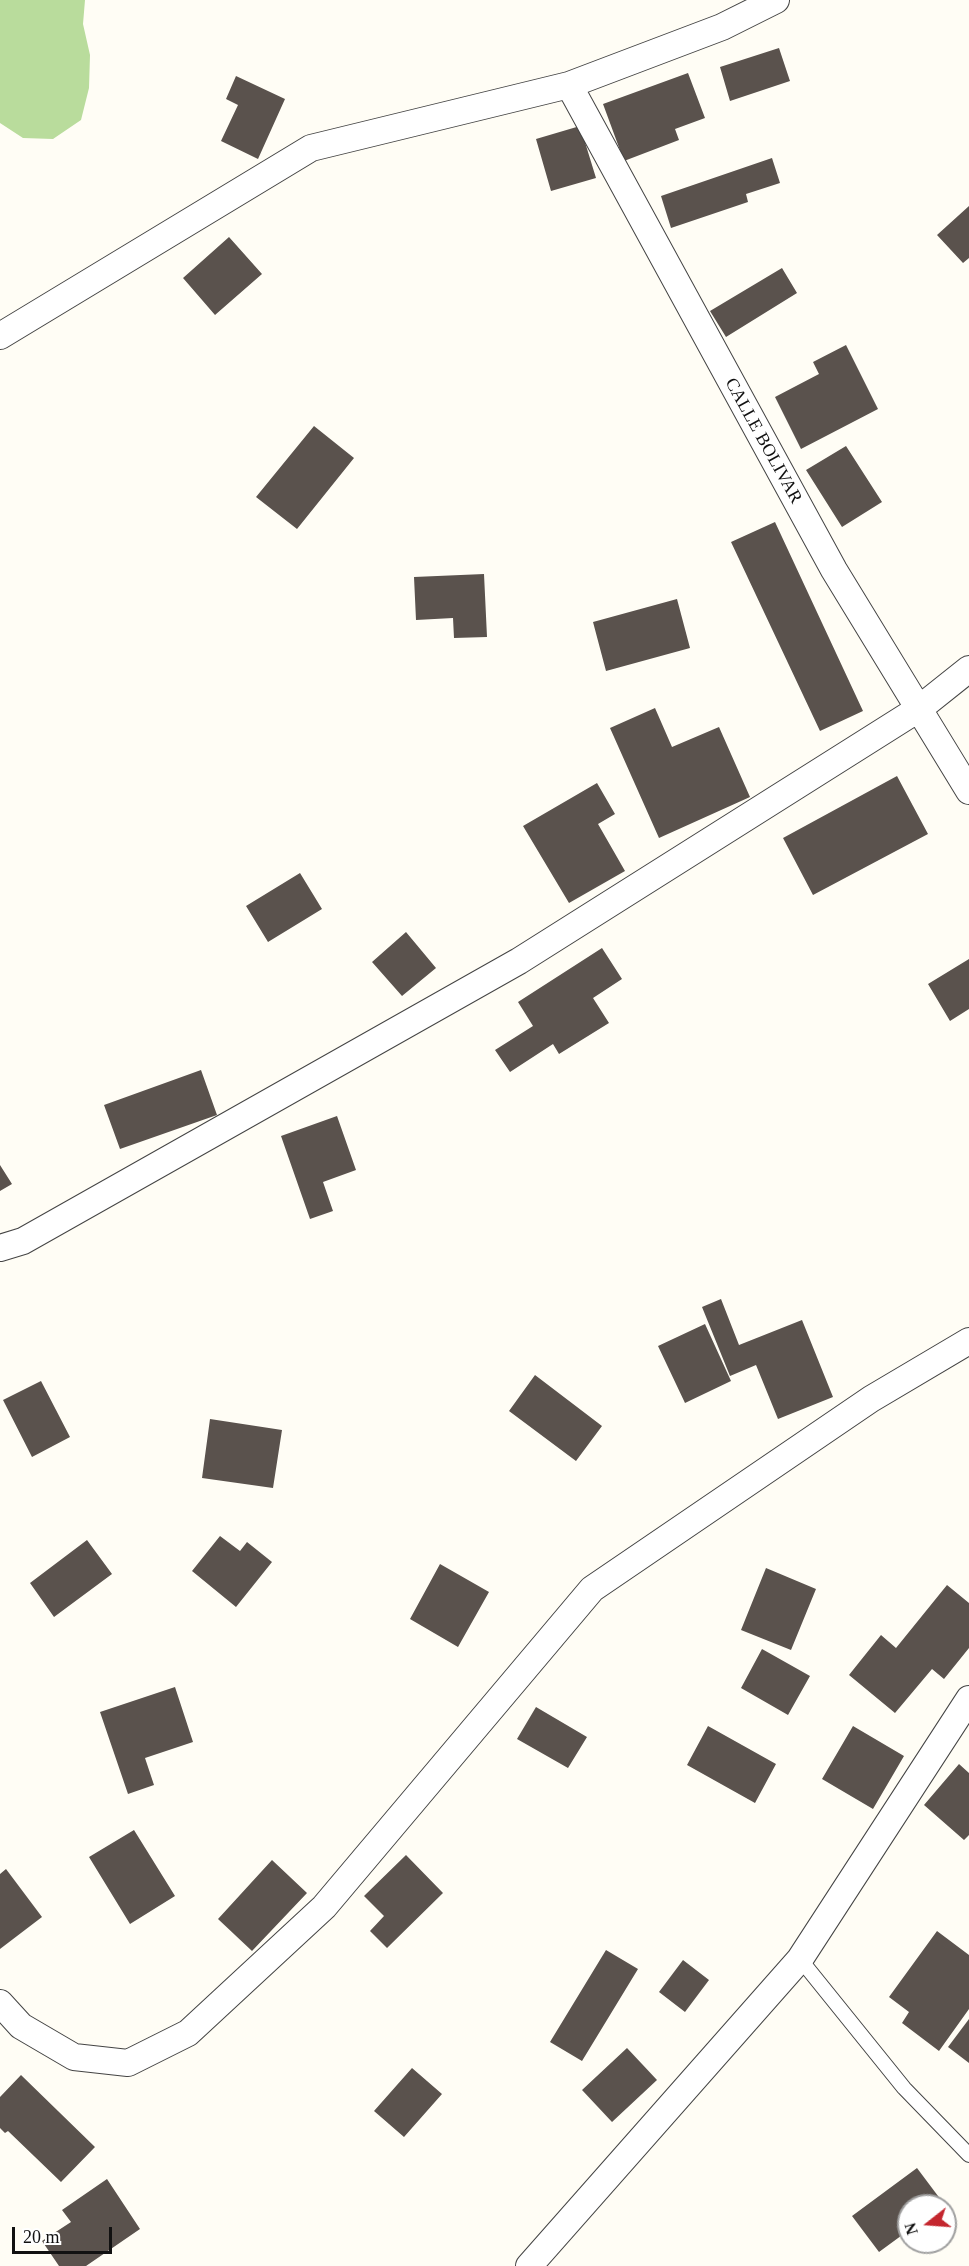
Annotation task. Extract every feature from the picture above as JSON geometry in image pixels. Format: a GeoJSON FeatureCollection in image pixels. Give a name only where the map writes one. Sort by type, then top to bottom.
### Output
{"type":"FeatureCollection","features":[{"type":"Feature","properties":{"kind":"street"},"geometry":{"type":"LineString","coordinates":[[0,336],[311,148],[568,85],[722,27],[776,0]]}},
{"type":"Feature","properties":{"kind":"street","name":"CALLE BOLIVAR"},"geometry":{"type":"LineString","coordinates":[[568,85],[834,570],[969,791]]}},
{"type":"Feature","properties":{"kind":"street"},"geometry":{"type":"LineString","coordinates":[[0,1248],[23,1241],[519,961],[920,708],[969,669]]}},
{"type":"Feature","properties":{"kind":"street"},"geometry":{"type":"LineString","coordinates":[[0,2003],[21,2026],[74,2057],[128,2063],[188,2033],[324,1907],[592,1589],[871,1399],[969,1341]]}},
{"type":"Feature","properties":{"kind":"street"},"geometry":{"type":"LineString","coordinates":[[529,2266],[801,1959],[969,1699]]}},
{"type":"Feature","properties":{"kind":"lane"},"geometry":{"type":"LineString","coordinates":[[801,1959],[904,2088],[969,2155]]}},
{"type":"Feature","properties":{"kind":"green space"},"geometry":{"type":"Polygon","coordinates":[[[0,0],[85,0],[83,24],[90,55],[89,88],[81,120],[53,139],[23,138],[0,123],[0,0]]]}},
{"type":"Feature","properties":{"kind":"building"},"geometry":{"type":"Polygon","coordinates":[[[779,48],[790,81],[730,101],[720,67],[779,48]]]}},
{"type":"Feature","properties":{"kind":"building"},"geometry":{"type":"Polygon","coordinates":[[[688,73],[705,118],[675,129],[679,140],[624,161],[603,104],[688,73]]]}},
{"type":"Feature","properties":{"kind":"building"},"geometry":{"type":"Polygon","coordinates":[[[236,76],[285,99],[258,159],[221,141],[238,105],[226,99],[236,76]]]}},
{"type":"Feature","properties":{"kind":"building"},"geometry":{"type":"Polygon","coordinates":[[[580,126],[596,178],[551,191],[536,139],[580,126]]]}},
{"type":"Feature","properties":{"kind":"building"},"geometry":{"type":"Polygon","coordinates":[[[772,158],[780,183],[746,194],[748,202],[671,228],[661,196],[772,158]]]}},
{"type":"Feature","properties":{"kind":"building"},"geometry":{"type":"Polygon","coordinates":[[[969,206],[969,258],[963,263],[937,235],[969,206]]]}},
{"type":"Feature","properties":{"kind":"building"},"geometry":{"type":"Polygon","coordinates":[[[229,237],[262,274],[215,315],[183,278],[229,237]]]}},
{"type":"Feature","properties":{"kind":"building"},"geometry":{"type":"Polygon","coordinates":[[[782,268],[797,293],[726,337],[710,311],[782,268]]]}},
{"type":"Feature","properties":{"kind":"building"},"geometry":{"type":"Polygon","coordinates":[[[846,345],[878,409],[801,449],[775,397],[819,374],[813,362],[846,345]]]}},
{"type":"Feature","properties":{"kind":"building"},"geometry":{"type":"Polygon","coordinates":[[[314,426],[354,458],[297,529],[256,497],[314,426]]]}},
{"type":"Feature","properties":{"kind":"building"},"geometry":{"type":"Polygon","coordinates":[[[846,446],[882,502],[842,527],[806,470],[846,446]]]}},
{"type":"Feature","properties":{"kind":"building"},"geometry":{"type":"Polygon","coordinates":[[[775,522],[863,711],[820,731],[731,542],[775,522]]]}},
{"type":"Feature","properties":{"kind":"building"},"geometry":{"type":"Polygon","coordinates":[[[484,574],[487,637],[454,638],[453,618],[416,620],[414,577],[484,574]]]}},
{"type":"Feature","properties":{"kind":"building"},"geometry":{"type":"Polygon","coordinates":[[[677,599],[690,648],[606,671],[593,622],[677,599]]]}},
{"type":"Feature","properties":{"kind":"building"},"geometry":{"type":"Polygon","coordinates":[[[655,708],[672,747],[719,727],[750,797],[659,838],[610,728],[655,708]]]}},
{"type":"Feature","properties":{"kind":"building"},"geometry":{"type":"Polygon","coordinates":[[[897,776],[928,834],[813,895],[783,838],[897,776]]]}},
{"type":"Feature","properties":{"kind":"building"},"geometry":{"type":"Polygon","coordinates":[[[597,783],[615,814],[598,824],[625,871],[569,903],[523,826],[597,783]]]}},
{"type":"Feature","properties":{"kind":"building"},"geometry":{"type":"Polygon","coordinates":[[[300,873],[322,909],[268,942],[246,906],[300,873]]]}},
{"type":"Feature","properties":{"kind":"building"},"geometry":{"type":"Polygon","coordinates":[[[406,932],[436,968],[402,996],[372,962],[406,932]]]}},
{"type":"Feature","properties":{"kind":"building"},"geometry":{"type":"Polygon","coordinates":[[[602,948],[622,979],[593,998],[609,1023],[559,1054],[553,1044],[510,1072],[495,1050],[533,1026],[518,1002],[602,948]]]}},
{"type":"Feature","properties":{"kind":"building"},"geometry":{"type":"Polygon","coordinates":[[[969,959],[969,1009],[950,1021],[928,984],[969,959]]]}},
{"type":"Feature","properties":{"kind":"building"},"geometry":{"type":"Polygon","coordinates":[[[201,1070],[217,1115],[120,1149],[104,1105],[201,1070]]]}},
{"type":"Feature","properties":{"kind":"building"},"geometry":{"type":"Polygon","coordinates":[[[337,1116],[356,1170],[323,1182],[333,1211],[310,1219],[281,1136],[337,1116]]]}},
{"type":"Feature","properties":{"kind":"building"},"geometry":{"type":"Polygon","coordinates":[[[0,1165],[12,1184],[0,1191],[0,1165]]]}},
{"type":"Feature","properties":{"kind":"building"},"geometry":{"type":"Polygon","coordinates":[[[721,1299],[739,1345],[802,1320],[833,1397],[778,1419],[756,1365],[730,1376],[702,1307],[721,1299]]]}},
{"type":"Feature","properties":{"kind":"building"},"geometry":{"type":"Polygon","coordinates":[[[705,1324],[731,1381],[685,1403],[658,1346],[705,1324]]]}},
{"type":"Feature","properties":{"kind":"building"},"geometry":{"type":"Polygon","coordinates":[[[535,1375],[602,1426],[576,1461],[509,1411],[535,1375]]]}},
{"type":"Feature","properties":{"kind":"building"},"geometry":{"type":"Polygon","coordinates":[[[41,1381],[70,1437],[32,1457],[3,1400],[41,1381]]]}},
{"type":"Feature","properties":{"kind":"building"},"geometry":{"type":"Polygon","coordinates":[[[210,1419],[282,1430],[273,1488],[202,1478],[210,1419]]]}},
{"type":"Feature","properties":{"kind":"building"},"geometry":{"type":"Polygon","coordinates":[[[220,1536],[240,1551],[247,1542],[272,1562],[236,1607],[192,1571],[220,1536]]]}},
{"type":"Feature","properties":{"kind":"building"},"geometry":{"type":"Polygon","coordinates":[[[87,1540],[112,1574],[54,1617],[30,1583],[87,1540]]]}},
{"type":"Feature","properties":{"kind":"building"},"geometry":{"type":"Polygon","coordinates":[[[440,1564],[489,1592],[458,1647],[410,1619],[440,1564]]]}},
{"type":"Feature","properties":{"kind":"building"},"geometry":{"type":"Polygon","coordinates":[[[766,1568],[816,1589],[791,1650],[741,1630],[766,1568]]]}},
{"type":"Feature","properties":{"kind":"building"},"geometry":{"type":"Polygon","coordinates":[[[947,1585],[969,1603],[969,1648],[944,1679],[932,1669],[895,1713],[849,1675],[881,1635],[896,1648],[947,1585]]]}},
{"type":"Feature","properties":{"kind":"building"},"geometry":{"type":"Polygon","coordinates":[[[762,1649],[810,1676],[788,1715],[741,1688],[762,1649]]]}},
{"type":"Feature","properties":{"kind":"building"},"geometry":{"type":"Polygon","coordinates":[[[175,1687],[193,1742],[145,1758],[154,1785],[128,1794],[100,1712],[175,1687]]]}},
{"type":"Feature","properties":{"kind":"building"},"geometry":{"type":"Polygon","coordinates":[[[536,1707],[587,1737],[568,1768],[517,1739],[536,1707]]]}},
{"type":"Feature","properties":{"kind":"building"},"geometry":{"type":"Polygon","coordinates":[[[708,1726],[776,1764],[755,1803],[687,1765],[708,1726]]]}},
{"type":"Feature","properties":{"kind":"building"},"geometry":{"type":"Polygon","coordinates":[[[853,1726],[904,1756],[873,1809],[822,1779],[853,1726]]]}},
{"type":"Feature","properties":{"kind":"building"},"geometry":{"type":"Polygon","coordinates":[[[959,1764],[969,1773],[969,1835],[964,1840],[924,1805],[959,1764]]]}},
{"type":"Feature","properties":{"kind":"building"},"geometry":{"type":"Polygon","coordinates":[[[134,1830],[175,1896],[130,1924],[89,1857],[134,1830]]]}},
{"type":"Feature","properties":{"kind":"building"},"geometry":{"type":"Polygon","coordinates":[[[406,1855],[443,1893],[387,1948],[370,1931],[384,1916],[364,1896],[406,1855]]]}},
{"type":"Feature","properties":{"kind":"building"},"geometry":{"type":"Polygon","coordinates":[[[272,1860],[307,1893],[252,1951],[218,1919],[272,1860]]]}},
{"type":"Feature","properties":{"kind":"building"},"geometry":{"type":"Polygon","coordinates":[[[6,1869],[42,1917],[0,1949],[0,1874],[6,1869]]]}},
{"type":"Feature","properties":{"kind":"building"},"geometry":{"type":"Polygon","coordinates":[[[937,1931],[969,1955],[969,2009],[939,2051],[902,2023],[909,2012],[889,1997],[937,1931]]]}},
{"type":"Feature","properties":{"kind":"building"},"geometry":{"type":"Polygon","coordinates":[[[606,1950],[638,1969],[582,2061],[550,2042],[606,1950]]]}},
{"type":"Feature","properties":{"kind":"building"},"geometry":{"type":"Polygon","coordinates":[[[683,1960],[709,1980],[685,2012],[659,1992],[683,1960]]]}},
{"type":"Feature","properties":{"kind":"building"},"geometry":{"type":"Polygon","coordinates":[[[969,2019],[969,2063],[948,2047],[969,2019]]]}},
{"type":"Feature","properties":{"kind":"building"},"geometry":{"type":"Polygon","coordinates":[[[627,2048],[657,2080],[612,2122],[582,2090],[627,2048]]]}},
{"type":"Feature","properties":{"kind":"building"},"geometry":{"type":"Polygon","coordinates":[[[412,2068],[442,2094],[404,2137],[374,2111],[412,2068]]]}},
{"type":"Feature","properties":{"kind":"building"},"geometry":{"type":"Polygon","coordinates":[[[21,2075],[95,2147],[61,2182],[8,2131],[5,2133],[0,2128],[0,2097],[21,2075]]]}},
{"type":"Feature","properties":{"kind":"building"},"geometry":{"type":"Polygon","coordinates":[[[917,2168],[936,2194],[897,2194],[897,2239],[879,2252],[852,2216],[917,2168]]]}},
{"type":"Feature","properties":{"kind":"building"},"geometry":{"type":"Polygon","coordinates":[[[107,2179],[140,2229],[86,2266],[59,2266],[42,2241],[71,2222],[62,2210],[107,2179]]]}}]}
